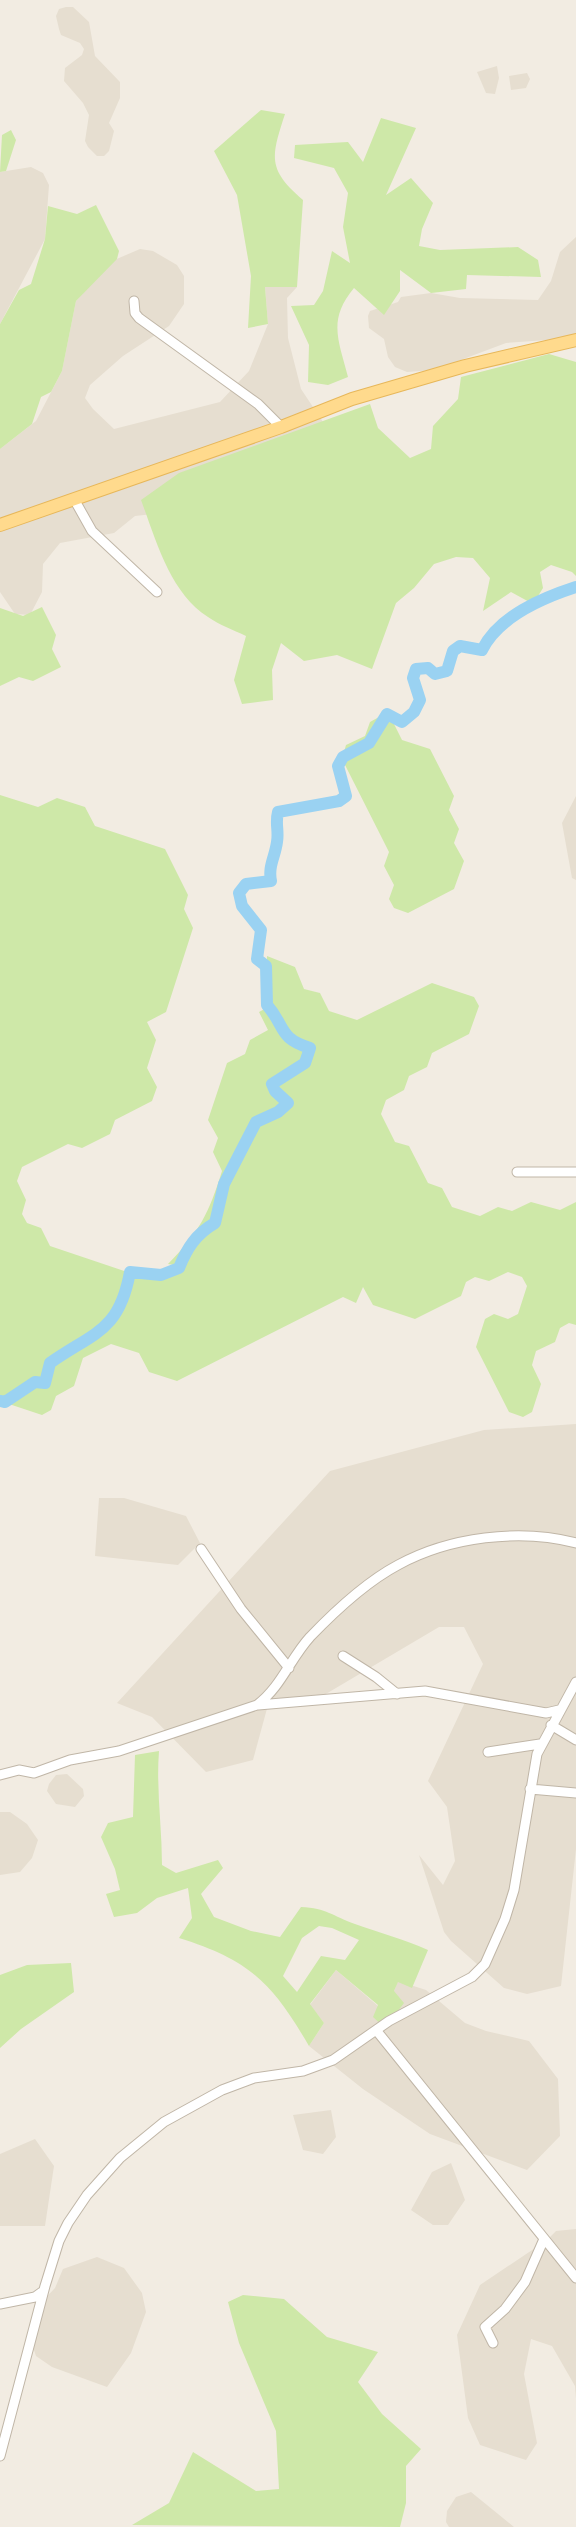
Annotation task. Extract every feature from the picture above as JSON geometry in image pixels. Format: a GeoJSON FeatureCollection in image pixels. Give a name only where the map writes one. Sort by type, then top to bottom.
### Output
{"type":"FeatureCollection","features":[{"type":"Feature","properties":{"kind":"main road"},"geometry":{"type":"LineString","coordinates":[[0,525],[384,389],[465,366],[576,340]]}},
{"type":"Feature","properties":{"kind":"street"},"geometry":{"type":"LineString","coordinates":[[134,301],[135,313],[139,318],[258,404],[281,427]]}},
{"type":"Feature","properties":{"kind":"street"},"geometry":{"type":"LineString","coordinates":[[74,499],[92,531],[157,592]]}},
{"type":"Feature","properties":{"kind":"street"},"geometry":{"type":"LineString","coordinates":[[517,1172],[576,1172]]}},
{"type":"Feature","properties":{"kind":"street"},"geometry":{"type":"LineString","coordinates":[[257,1706],[271,1693],[310,1638],[360,1591],[381,1575],[422,1553],[483,1539],[517,1536],[543,1536],[576,1543]]}},
{"type":"Feature","properties":{"kind":"street"},"geometry":{"type":"LineString","coordinates":[[201,1549],[241,1609],[289,1668]]}},
{"type":"Feature","properties":{"kind":"street"},"geometry":{"type":"LineString","coordinates":[[343,1656],[397,1694]]}},
{"type":"Feature","properties":{"kind":"street"},"geometry":{"type":"LineString","coordinates":[[0,2456],[59,2241],[75,2212],[106,2172],[149,2133],[185,2109],[239,2082],[318,2067],[333,2060],[404,2013],[462,1983],[485,1964],[505,1919],[514,1890],[530,1789],[540,1744],[576,1682]]}},
{"type":"Feature","properties":{"kind":"street"},"geometry":{"type":"LineString","coordinates":[[0,1775],[19,1770],[34,1773],[81,1758],[119,1751],[257,1706],[425,1691],[546,1713],[559,1710]]}},
{"type":"Feature","properties":{"kind":"street"},"geometry":{"type":"LineString","coordinates":[[551,1725],[576,1740]]}},
{"type":"Feature","properties":{"kind":"street"},"geometry":{"type":"LineString","coordinates":[[488,1752],[540,1744]]}},
{"type":"Feature","properties":{"kind":"street"},"geometry":{"type":"LineString","coordinates":[[530,1789],[576,1793]]}},
{"type":"Feature","properties":{"kind":"street"},"geometry":{"type":"LineString","coordinates":[[376,2030],[576,2278]]}},
{"type":"Feature","properties":{"kind":"street"},"geometry":{"type":"LineString","coordinates":[[493,2343],[486,2330],[487,2325],[505,2309],[525,2282],[544,2239]]}},
{"type":"Feature","properties":{"kind":"street"},"geometry":{"type":"LineString","coordinates":[[0,2304],[40,2295],[45,2286]]}},
{"type":"Feature","properties":{"kind":"shaded area"},"geometry":{"type":"Polygon","coordinates":[[[73,7],[89,22],[95,56],[120,82],[120,98],[109,123],[114,131],[109,151],[104,156],[97,156],[88,147],[85,141],[89,115],[83,103],[64,81],[65,68],[82,55],[84,49],[80,43],[61,35],[56,16],[59,9],[73,7]]]}},
{"type":"Feature","properties":{"kind":"shaded area"},"geometry":{"type":"Polygon","coordinates":[[[497,66],[499,78],[495,94],[486,93],[477,72],[497,66]]]}},
{"type":"Feature","properties":{"kind":"shaded area"},"geometry":{"type":"Polygon","coordinates":[[[527,73],[530,79],[526,88],[511,90],[509,76],[527,73]]]}},
{"type":"Feature","properties":{"kind":"shaded area"},"geometry":{"type":"Polygon","coordinates":[[[31,167],[43,173],[49,185],[45,239],[0,324],[0,172],[31,167]]]}},
{"type":"Feature","properties":{"kind":"shaded area"},"geometry":{"type":"Polygon","coordinates":[[[576,237],[576,338],[506,343],[434,370],[407,372],[395,367],[388,357],[384,339],[369,328],[370,311],[398,302],[401,297],[431,293],[460,298],[538,300],[551,281],[560,252],[576,237]]]}},
{"type":"Feature","properties":{"kind":"shaded area"},"geometry":{"type":"Polygon","coordinates":[[[140,249],[153,251],[177,265],[184,276],[184,304],[169,326],[123,356],[90,385],[85,398],[93,409],[114,429],[220,402],[249,371],[268,324],[265,287],[297,287],[287,298],[288,338],[301,389],[331,434],[189,510],[135,516],[114,533],[60,543],[43,564],[42,592],[30,615],[15,614],[0,592],[0,449],[36,421],[62,371],[76,301],[112,261],[140,249]]]}},
{"type":"Feature","properties":{"kind":"shaded area"},"geometry":{"type":"Polygon","coordinates":[[[576,796],[576,880],[572,878],[562,823],[576,796]]]}},
{"type":"Feature","properties":{"kind":"shaded area"},"geometry":{"type":"Polygon","coordinates":[[[576,1424],[576,1849],[561,1986],[527,1994],[504,1988],[451,1941],[444,1932],[419,1855],[443,1885],[455,1861],[447,1807],[428,1781],[483,1664],[464,1627],[439,1627],[314,1701],[268,1705],[253,1760],[206,1772],[152,1717],[117,1703],[330,1471],[484,1430],[576,1424]]]}},
{"type":"Feature","properties":{"kind":"shaded area"},"geometry":{"type":"Polygon","coordinates":[[[99,1498],[124,1498],[186,1516],[200,1543],[178,1565],[95,1556],[99,1498]]]}},
{"type":"Feature","properties":{"kind":"shaded area"},"geometry":{"type":"Polygon","coordinates":[[[67,1774],[83,1789],[84,1796],[75,1807],[56,1804],[47,1791],[56,1775],[67,1774]]]}},
{"type":"Feature","properties":{"kind":"shaded area"},"geometry":{"type":"Polygon","coordinates":[[[0,1812],[10,1812],[27,1824],[38,1840],[32,1858],[20,1872],[0,1875],[0,1812]]]}},
{"type":"Feature","properties":{"kind":"shaded area"},"geometry":{"type":"Polygon","coordinates":[[[336,1970],[378,2006],[394,1991],[398,1981],[426,1990],[465,2023],[486,2031],[529,2041],[558,2079],[560,2136],[527,2170],[430,2134],[363,2089],[309,2046],[324,2023],[310,2005],[336,1970]]]}},
{"type":"Feature","properties":{"kind":"shaded area"},"geometry":{"type":"Polygon","coordinates":[[[331,2110],[336,2137],[323,2154],[303,2150],[293,2115],[331,2110]]]}},
{"type":"Feature","properties":{"kind":"shaded area"},"geometry":{"type":"Polygon","coordinates":[[[35,2139],[54,2166],[45,2226],[0,2226],[0,2154],[35,2139]]]}},
{"type":"Feature","properties":{"kind":"shaded area"},"geometry":{"type":"Polygon","coordinates":[[[451,2163],[465,2200],[448,2225],[433,2225],[411,2210],[432,2172],[451,2163]]]}},
{"type":"Feature","properties":{"kind":"shaded area"},"geometry":{"type":"Polygon","coordinates":[[[576,2229],[576,2398],[575,2386],[552,2346],[531,2339],[524,2374],[537,2443],[526,2460],[480,2445],[468,2418],[457,2335],[480,2285],[547,2240],[556,2231],[576,2229]]]}},
{"type":"Feature","properties":{"kind":"shaded area"},"geometry":{"type":"Polygon","coordinates":[[[97,2257],[124,2268],[142,2293],[146,2312],[131,2353],[107,2387],[52,2367],[36,2356],[31,2341],[33,2311],[55,2288],[63,2269],[97,2257]]]}},
{"type":"Feature","properties":{"kind":"shaded area"},"geometry":{"type":"Polygon","coordinates":[[[471,2492],[514,2527],[449,2527],[446,2522],[447,2511],[456,2497],[471,2492]]]}},
{"type":"Feature","properties":{"kind":"green space"},"geometry":{"type":"Polygon","coordinates":[[[261,110],[285,114],[277,141],[275,162],[283,180],[303,200],[297,287],[265,287],[268,324],[248,328],[251,276],[237,195],[214,151],[261,110]]]}},
{"type":"Feature","properties":{"kind":"green space"},"geometry":{"type":"Polygon","coordinates":[[[381,118],[416,128],[386,195],[411,178],[433,203],[422,229],[419,246],[440,250],[518,247],[538,260],[541,277],[467,275],[466,289],[431,293],[400,270],[400,291],[384,315],[354,288],[340,310],[338,321],[339,341],[348,377],[328,385],[308,382],[309,345],[291,306],[314,305],[323,291],[332,251],[350,263],[343,227],[348,193],[334,168],[294,158],[295,145],[348,142],[363,162],[381,118]]]}},
{"type":"Feature","properties":{"kind":"green space"},"geometry":{"type":"Polygon","coordinates":[[[11,130],[16,140],[6,171],[0,172],[2,135],[11,130]]]}},
{"type":"Feature","properties":{"kind":"green space"},"geometry":{"type":"Polygon","coordinates":[[[96,205],[119,251],[117,259],[76,301],[62,371],[51,392],[41,397],[32,424],[0,449],[0,324],[19,290],[31,284],[45,239],[48,206],[77,214],[96,205]]]}},
{"type":"Feature","properties":{"kind":"green space"},"geometry":{"type":"Polygon","coordinates":[[[549,354],[576,362],[576,576],[572,572],[551,565],[540,572],[543,588],[533,604],[511,592],[483,611],[490,578],[473,558],[456,557],[434,564],[414,588],[396,603],[372,669],[337,655],[304,661],[281,643],[272,670],[273,700],[242,704],[234,680],[246,636],[208,617],[184,594],[166,564],[141,500],[179,473],[370,404],[378,428],[410,458],[431,449],[433,426],[458,399],[461,377],[549,354]]]}},
{"type":"Feature","properties":{"kind":"green space"},"geometry":{"type":"Polygon","coordinates":[[[42,607],[56,635],[52,649],[61,667],[33,681],[19,677],[0,686],[0,608],[23,616],[42,607]]]}},
{"type":"Feature","properties":{"kind":"green space"},"geometry":{"type":"Polygon","coordinates":[[[379,717],[393,722],[402,740],[430,749],[454,796],[449,810],[459,829],[454,843],[464,861],[454,889],[408,913],[394,908],[389,899],[394,885],[384,866],[389,852],[342,759],[346,745],[365,736],[370,722],[379,717]]]}},
{"type":"Feature","properties":{"kind":"green space"},"geometry":{"type":"Polygon","coordinates":[[[0,795],[38,807],[57,798],[85,807],[95,826],[165,849],[188,895],[184,909],[193,928],[166,1012],[147,1022],[156,1040],[147,1068],[157,1087],[152,1101],[115,1120],[110,1134],[82,1148],[68,1144],[22,1167],[17,1181],[26,1200],[22,1214],[27,1223],[41,1228],[50,1246],[148,1279],[174,1265],[168,1264],[202,1222],[222,1171],[213,1152],[218,1138],[208,1120],[227,1063],[245,1054],[250,1040],[268,1030],[259,1012],[270,1006],[267,1001],[267,956],[295,967],[304,989],[320,993],[329,1011],[357,1020],[432,983],[474,997],[479,1006],[469,1034],[432,1053],[427,1067],[409,1076],[404,1090],[386,1100],[381,1114],[395,1142],[409,1146],[428,1183],[442,1188],[452,1207],[480,1216],[498,1207],[512,1211],[531,1202],[560,1210],[576,1202],[576,1325],[569,1323],[560,1328],[555,1342],[536,1351],[532,1365],[541,1384],[532,1412],[523,1417],[509,1412],[476,1347],[485,1319],[494,1314],[508,1319],[518,1314],[527,1286],[522,1277],[508,1272],[489,1281],[475,1277],[466,1282],[461,1296],[415,1319],[373,1305],[363,1287],[356,1303],[343,1297],[177,1381],[149,1372],[139,1353],[111,1344],[83,1358],[74,1386],[56,1396],[51,1410],[42,1415],[0,1401],[0,795]]]}},
{"type":"Feature","properties":{"kind":"green space"},"geometry":{"type":"Polygon","coordinates":[[[159,1751],[162,1865],[176,1873],[218,1860],[223,1868],[201,1894],[214,1917],[251,1931],[280,1937],[301,1907],[310,1908],[428,1950],[412,1988],[398,1982],[394,1991],[404,2003],[385,2028],[373,2017],[378,2005],[336,1970],[310,2004],[324,2023],[309,2046],[283,2006],[257,1977],[224,1955],[179,1938],[192,1918],[188,1888],[157,1898],[137,1913],[114,1917],[106,1894],[120,1890],[115,1869],[101,1837],[108,1823],[133,1817],[135,1755],[159,1751]],[[319,1926],[302,1938],[283,1976],[297,1992],[321,1956],[345,1960],[359,1940],[332,1928],[319,1926]]]}},
{"type":"Feature","properties":{"kind":"green space"},"geometry":{"type":"Polygon","coordinates":[[[71,1963],[74,1992],[21,2029],[0,2048],[0,1975],[27,1965],[71,1963]]]}},
{"type":"Feature","properties":{"kind":"green space"},"geometry":{"type":"Polygon","coordinates":[[[243,2295],[284,2299],[327,2337],[378,2352],[358,2382],[382,2414],[421,2449],[406,2466],[406,2503],[400,2527],[132,2525],[169,2503],[193,2452],[256,2491],[279,2489],[276,2431],[239,2343],[228,2302],[243,2295]]]}},
{"type":"Feature","properties":{"kind":"waterway"},"geometry":{"type":"LineString","coordinates":[[0,1401],[5,1402],[35,1382],[45,1383],[50,1363],[102,1328],[119,1307],[130,1272],[161,1275],[179,1268],[193,1242],[215,1223],[224,1184],[256,1122],[278,1112],[288,1103],[275,1091],[272,1084],[305,1063],[310,1048],[287,1036],[267,1005],[266,966],[257,959],[261,930],[242,906],[239,893],[246,884],[271,881],[278,812],[339,801],[346,796],[338,766],[343,757],[369,743],[387,714],[402,722],[414,712],[420,700],[413,678],[416,669],[428,668],[435,674],[447,671],[453,651],[460,646],[482,650],[499,627],[510,618],[536,603],[576,587]]}}]}
